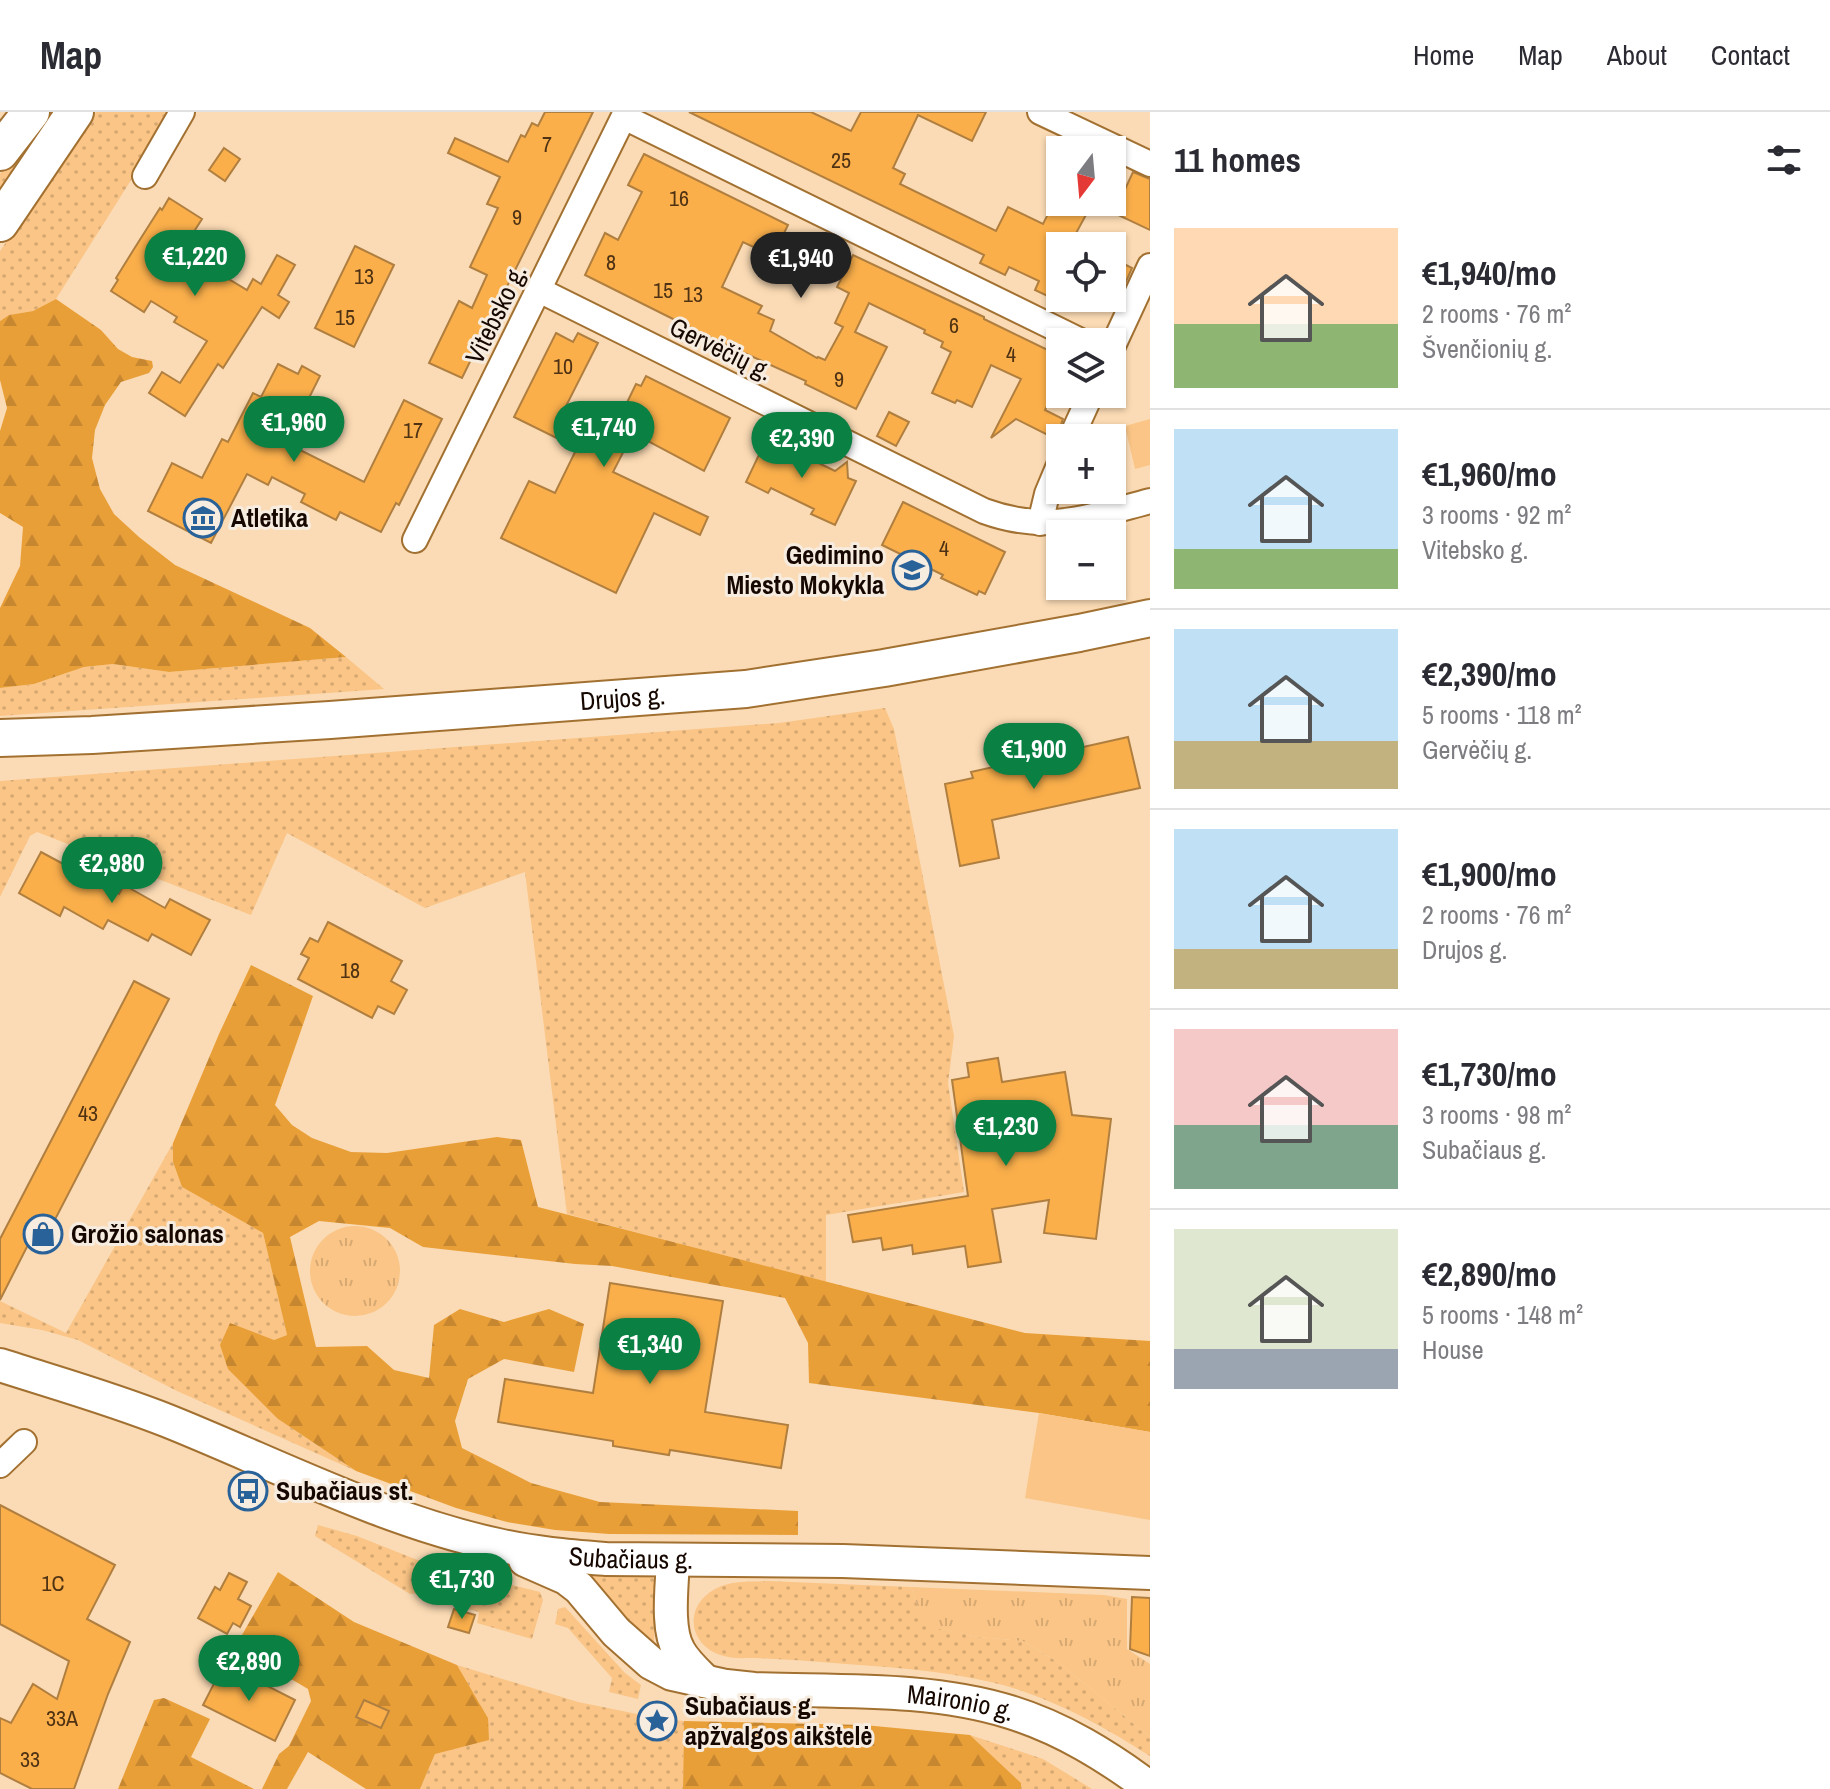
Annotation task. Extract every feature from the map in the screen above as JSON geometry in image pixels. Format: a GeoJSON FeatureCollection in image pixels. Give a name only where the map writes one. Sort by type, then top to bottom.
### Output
{"type":"FeatureCollection","features":[{"type":"Feature","properties":{"kind":"main road"},"geometry":{"type":"LineString","coordinates":[[0,152],[31,112]]}},
{"type":"Feature","properties":{"kind":"main road"},"geometry":{"type":"LineString","coordinates":[[0,223],[75,112]]}},
{"type":"Feature","properties":{"kind":"main road","name":"Drujos g."},"geometry":{"type":"LineString","coordinates":[[0,738],[345,719],[746,689],[899,666],[1150,618]]}},
{"type":"Feature","properties":{"kind":"main road","name":"Drujos g."},"geometry":{"type":"LineString","coordinates":[[0,752],[92,735]]}},
{"type":"Feature","properties":{"kind":"main road","name":"Subačiaus g."},"geometry":{"type":"LineString","coordinates":[[0,1365],[150,1414],[410,1520],[498,1545],[568,1556],[843,1561],[1150,1573]]}},
{"type":"Feature","properties":{"kind":"main road","name":"Maironio g."},"geometry":{"type":"LineString","coordinates":[[498,1545],[566,1578],[579,1588],[616,1632],[651,1663],[672,1674],[754,1689],[911,1695],[977,1704],[1010,1712],[1079,1741],[1117,1763],[1150,1788]]}},
{"type":"Feature","properties":{"kind":"main road"},"geometry":{"type":"LineString","coordinates":[[673,1560],[673,1637],[678,1651],[705,1681]]}},
{"type":"Feature","properties":{"kind":"street"},"geometry":{"type":"LineString","coordinates":[[145,176],[182,112]]}},
{"type":"Feature","properties":{"kind":"street"},"geometry":{"type":"LineString","coordinates":[[1040,112],[1150,164]]}},
{"type":"Feature","properties":{"kind":"street"},"geometry":{"type":"LineString","coordinates":[[625,115],[1055,328]]}},
{"type":"Feature","properties":{"kind":"street","name":"Vitebsko g."},"geometry":{"type":"LineString","coordinates":[[415,540],[625,115]]}},
{"type":"Feature","properties":{"kind":"street"},"geometry":{"type":"LineString","coordinates":[[1121,328],[1150,266]]}},
{"type":"Feature","properties":{"kind":"street","name":"Gervėčių g."},"geometry":{"type":"LineString","coordinates":[[539,290],[984,511],[1021,522],[1062,522],[1150,501]]}},
{"type":"Feature","properties":{"kind":"street"},"geometry":{"type":"LineString","coordinates":[[1040,523],[1046,498]]}},
{"type":"Feature","properties":{"kind":"street"},"geometry":{"type":"LineString","coordinates":[[0,1465],[24,1442]]}},
{"type":"Feature","properties":{"kind":"green space"},"geometry":{"type":"Polygon","coordinates":[[[47,112],[59,112],[0,200],[0,174],[47,112]]]}},
{"type":"Feature","properties":{"kind":"green space"},"geometry":{"type":"Polygon","coordinates":[[[96,112],[174,112],[56,299],[33,311],[9,315],[0,321],[0,251],[96,112]]]}},
{"type":"Feature","properties":{"kind":"green space"},"geometry":{"type":"Polygon","coordinates":[[[56,299],[101,330],[118,349],[132,357],[152,361],[153,367],[149,373],[121,382],[105,405],[95,430],[92,458],[100,489],[114,514],[175,565],[310,628],[346,657],[169,672],[113,664],[84,667],[34,684],[0,688],[0,608],[20,566],[23,527],[0,513],[0,431],[7,408],[0,380],[0,321],[9,315],[33,311],[56,299]]]}},
{"type":"Feature","properties":{"kind":"green space"},"geometry":{"type":"Polygon","coordinates":[[[1150,419],[1150,465],[1135,469],[1126,426],[1150,419]]]}},
{"type":"Feature","properties":{"kind":"green space"},"geometry":{"type":"Polygon","coordinates":[[[346,657],[384,689],[0,716],[0,688],[34,684],[84,667],[113,664],[169,672],[346,657]]]}},
{"type":"Feature","properties":{"kind":"green space"},"geometry":{"type":"Polygon","coordinates":[[[885,708],[894,729],[954,1036],[948,1083],[964,1192],[826,1215],[826,1282],[567,1214],[525,872],[425,908],[287,833],[251,915],[37,832],[30,836],[0,897],[0,781],[779,723],[885,708]]]}},
{"type":"Feature","properties":{"kind":"green space"},"geometry":{"type":"Polygon","coordinates":[[[251,965],[313,996],[275,1105],[292,1125],[312,1138],[351,1152],[387,1153],[497,1137],[521,1140],[538,1207],[1025,1333],[1150,1341],[1150,1432],[1039,1413],[809,1383],[808,1343],[785,1298],[612,1266],[423,1247],[390,1228],[319,1221],[290,1237],[316,1347],[367,1346],[394,1370],[429,1378],[434,1325],[460,1309],[504,1322],[549,1309],[584,1324],[574,1372],[504,1359],[468,1379],[455,1421],[462,1448],[531,1483],[600,1502],[798,1511],[798,1535],[609,1534],[555,1530],[507,1522],[456,1508],[356,1471],[278,1419],[228,1369],[220,1345],[230,1323],[274,1340],[287,1335],[263,1233],[182,1187],[173,1162],[173,1143],[251,965]]]}},
{"type":"Feature","properties":{"kind":"green space"},"geometry":{"type":"Polygon","coordinates":[[[173,1143],[173,1162],[182,1187],[263,1233],[287,1335],[274,1340],[278,1419],[356,1471],[177,1391],[78,1340],[0,1323],[0,1301],[66,1333],[173,1143]]]}},
{"type":"Feature","properties":{"kind":"green space"},"geometry":{"type":"Polygon","coordinates":[[[355,1226],[372,1230],[387,1239],[396,1254],[400,1271],[396,1288],[387,1303],[372,1312],[355,1316],[338,1312],[323,1303],[314,1288],[310,1271],[314,1254],[323,1239],[338,1230],[355,1226]]]}},
{"type":"Feature","properties":{"kind":"green space"},"geometry":{"type":"Polygon","coordinates":[[[1039,1413],[1150,1432],[1150,1520],[1025,1498],[1039,1413]]]}},
{"type":"Feature","properties":{"kind":"green space"},"geometry":{"type":"Polygon","coordinates":[[[318,1525],[357,1536],[425,1563],[427,1572],[422,1593],[410,1594],[315,1536],[318,1525]]]}},
{"type":"Feature","properties":{"kind":"green space"},"geometry":{"type":"Polygon","coordinates":[[[278,1572],[354,1622],[457,1665],[488,1718],[489,1740],[435,1754],[420,1789],[366,1789],[308,1752],[287,1789],[262,1789],[279,1754],[289,1746],[311,1701],[308,1689],[239,1648],[242,1635],[278,1572]]]}},
{"type":"Feature","properties":{"kind":"green space"},"geometry":{"type":"Polygon","coordinates":[[[599,1572],[651,1574],[655,1581],[654,1643],[660,1655],[651,1652],[588,1575],[599,1572]]]}},
{"type":"Feature","properties":{"kind":"green space"},"geometry":{"type":"Polygon","coordinates":[[[468,1574],[540,1592],[543,1600],[532,1639],[477,1623],[479,1612],[450,1604],[468,1574]]]}},
{"type":"Feature","properties":{"kind":"green space"},"geometry":{"type":"Polygon","coordinates":[[[768,1581],[911,1587],[918,1607],[932,1627],[978,1637],[1023,1641],[1058,1662],[1150,1737],[1150,1756],[1074,1712],[991,1682],[893,1668],[731,1658],[703,1644],[697,1636],[694,1616],[704,1597],[728,1584],[768,1581]]]}},
{"type":"Feature","properties":{"kind":"green space"},"geometry":{"type":"Polygon","coordinates":[[[911,1587],[1104,1595],[1127,1599],[1127,1649],[1150,1664],[1150,1737],[1058,1662],[1023,1641],[978,1637],[931,1627],[918,1607],[911,1587]]]}},
{"type":"Feature","properties":{"kind":"green space"},"geometry":{"type":"Polygon","coordinates":[[[565,1607],[625,1673],[641,1685],[638,1699],[609,1692],[612,1678],[568,1628],[555,1624],[558,1609],[565,1607]]]}},
{"type":"Feature","properties":{"kind":"green space"},"geometry":{"type":"Polygon","coordinates":[[[457,1665],[578,1702],[647,1716],[650,1728],[657,1733],[665,1730],[672,1720],[684,1721],[683,1789],[420,1789],[435,1754],[488,1718],[457,1665]]]}},
{"type":"Feature","properties":{"kind":"green space"},"geometry":{"type":"Polygon","coordinates":[[[164,1698],[210,1719],[191,1757],[254,1789],[118,1789],[154,1700],[164,1698]]]}},
{"type":"Feature","properties":{"kind":"green space"},"geometry":{"type":"Polygon","coordinates":[[[684,1721],[864,1725],[970,1735],[1021,1783],[1021,1789],[683,1789],[684,1721]]]}},
{"type":"Feature","properties":{"kind":"green space"},"geometry":{"type":"Polygon","coordinates":[[[970,1735],[1043,1759],[1092,1789],[1021,1789],[1021,1783],[970,1735]]]}},
{"type":"Feature","properties":{"kind":"building"},"geometry":{"type":"Polygon","coordinates":[[[545,112],[593,112],[462,378],[429,363],[459,301],[472,308],[487,275],[470,267],[498,208],[487,204],[500,177],[448,153],[455,138],[508,162],[521,135],[525,137],[532,123],[538,126],[545,112]]]}},
{"type":"Feature","properties":{"kind":"building"},"geometry":{"type":"Polygon","coordinates":[[[689,112],[811,112],[851,131],[861,112],[986,112],[972,141],[918,115],[893,168],[905,174],[900,184],[996,231],[1008,207],[1043,224],[1047,216],[1085,216],[1077,232],[1046,232],[1046,295],[1035,290],[1039,281],[1009,267],[1005,275],[980,263],[984,255],[689,112]]]}},
{"type":"Feature","properties":{"kind":"building"},"geometry":{"type":"Polygon","coordinates":[[[224,148],[240,159],[225,181],[209,170],[224,148]]]}},
{"type":"Feature","properties":{"kind":"building"},"geometry":{"type":"Polygon","coordinates":[[[644,154],[788,225],[773,256],[743,242],[722,287],[762,306],[758,313],[774,320],[770,331],[817,358],[825,360],[843,327],[835,323],[849,293],[837,287],[853,255],[1046,349],[1045,410],[1063,419],[1061,424],[1046,424],[1046,434],[1016,419],[991,438],[1021,379],[991,365],[972,407],[932,393],[951,352],[941,347],[943,342],[924,333],[925,330],[869,303],[855,332],[887,347],[856,409],[805,384],[806,381],[585,275],[605,233],[618,240],[642,192],[628,185],[644,154]]]}},
{"type":"Feature","properties":{"kind":"building"},"geometry":{"type":"Polygon","coordinates":[[[1133,172],[1150,179],[1150,230],[1120,216],[1126,216],[1126,187],[1133,172]]]}},
{"type":"Feature","properties":{"kind":"building"},"geometry":{"type":"Polygon","coordinates":[[[169,198],[202,219],[195,230],[198,232],[184,252],[247,290],[253,279],[261,284],[277,255],[295,265],[278,295],[289,302],[279,318],[262,307],[223,368],[218,364],[185,416],[149,393],[162,372],[180,383],[207,341],[174,322],[177,317],[151,301],[144,312],[111,291],[134,249],[169,198]]]}},
{"type":"Feature","properties":{"kind":"building"},"geometry":{"type":"Polygon","coordinates":[[[355,246],[394,265],[354,347],[315,328],[355,246]]]}},
{"type":"Feature","properties":{"kind":"building"},"geometry":{"type":"Polygon","coordinates":[[[1126,265],[1132,268],[1126,282],[1126,265]]]}},
{"type":"Feature","properties":{"kind":"building"},"geometry":{"type":"Polygon","coordinates":[[[556,333],[573,342],[578,333],[598,343],[566,406],[596,422],[598,419],[610,425],[612,420],[617,423],[636,384],[641,386],[646,376],[730,418],[704,471],[633,433],[613,472],[708,517],[700,535],[654,513],[616,593],[501,538],[529,481],[555,493],[577,448],[514,417],[556,333]]]}},
{"type":"Feature","properties":{"kind":"building"},"geometry":{"type":"Polygon","coordinates":[[[278,364],[298,374],[302,366],[320,376],[290,445],[364,482],[404,400],[442,419],[399,505],[396,503],[381,532],[340,512],[336,520],[301,502],[305,494],[272,477],[268,485],[247,474],[211,543],[148,511],[172,463],[202,478],[222,439],[228,442],[253,393],[261,397],[278,364]]]}},
{"type":"Feature","properties":{"kind":"building"},"geometry":{"type":"Polygon","coordinates":[[[889,412],[909,422],[896,446],[877,436],[889,412]]]}},
{"type":"Feature","properties":{"kind":"building"},"geometry":{"type":"Polygon","coordinates":[[[788,436],[790,449],[835,471],[847,462],[848,478],[856,481],[835,525],[811,514],[814,509],[771,488],[768,493],[746,482],[767,438],[777,443],[788,436]]]}},
{"type":"Feature","properties":{"kind":"building","name":"Gedimino Miesto Mokykla"},"geometry":{"type":"Polygon","coordinates":[[[903,502],[1005,552],[985,594],[979,591],[977,595],[941,578],[943,575],[882,545],[903,502]]]}},
{"type":"Feature","properties":{"kind":"building"},"geometry":{"type":"Polygon","coordinates":[[[1128,737],[1140,788],[992,820],[999,858],[960,866],[945,784],[973,778],[971,772],[1128,737]]]}},
{"type":"Feature","properties":{"kind":"building"},"geometry":{"type":"Polygon","coordinates":[[[41,852],[119,894],[124,885],[165,908],[170,899],[210,920],[191,955],[152,934],[148,941],[108,920],[103,929],[64,907],[60,916],[19,893],[41,852]]]}},
{"type":"Feature","properties":{"kind":"building"},"geometry":{"type":"Polygon","coordinates":[[[328,922],[402,961],[391,981],[407,990],[394,1014],[378,1006],[372,1018],[298,979],[309,958],[301,954],[310,938],[318,942],[328,922]]]}},
{"type":"Feature","properties":{"kind":"building"},"geometry":{"type":"Polygon","coordinates":[[[134,981],[169,999],[46,1237],[35,1231],[0,1300],[0,1239],[134,981]]]}},
{"type":"Feature","properties":{"kind":"building"},"geometry":{"type":"Polygon","coordinates":[[[998,1058],[1002,1082],[1065,1072],[1072,1115],[1111,1119],[1096,1239],[1044,1233],[1049,1200],[992,1209],[1001,1262],[968,1267],[965,1246],[913,1254],[912,1245],[883,1250],[881,1238],[853,1242],[848,1215],[968,1196],[952,1080],[969,1077],[967,1063],[998,1058]]]}},
{"type":"Feature","properties":{"kind":"building"},"geometry":{"type":"Polygon","coordinates":[[[610,1283],[723,1301],[705,1412],[788,1425],[781,1468],[670,1450],[669,1455],[613,1446],[613,1441],[498,1422],[505,1379],[593,1393],[610,1283]]]}},
{"type":"Feature","properties":{"kind":"building"},"geometry":{"type":"Polygon","coordinates":[[[0,1505],[115,1565],[87,1619],[130,1642],[74,1789],[32,1789],[0,1773],[0,1718],[11,1723],[33,1684],[57,1699],[69,1661],[0,1624],[0,1505]]]}},
{"type":"Feature","properties":{"kind":"building"},"geometry":{"type":"Polygon","coordinates":[[[229,1573],[247,1582],[238,1599],[251,1606],[240,1627],[233,1623],[227,1634],[198,1618],[215,1587],[220,1590],[229,1573]]]}},
{"type":"Feature","properties":{"kind":"building"},"geometry":{"type":"Polygon","coordinates":[[[1132,1597],[1150,1598],[1150,1656],[1130,1649],[1132,1597]]]}},
{"type":"Feature","properties":{"kind":"building"},"geometry":{"type":"Polygon","coordinates":[[[454,1609],[475,1615],[469,1633],[448,1627],[454,1609]]]}},
{"type":"Feature","properties":{"kind":"building"},"geometry":{"type":"Polygon","coordinates":[[[224,1664],[295,1700],[275,1741],[203,1705],[224,1664]]]}},
{"type":"Feature","properties":{"kind":"building"},"geometry":{"type":"Polygon","coordinates":[[[364,1700],[389,1711],[381,1728],[356,1717],[364,1700]]]}},
{"type":"Feature","properties":{"kind":"place","name":"Atletika"},"geometry":{"type":"Point","coordinates":[203,518]}},
{"type":"Feature","properties":{"kind":"place","name":"Gedimino Miesto Mokykla"},"geometry":{"type":"Point","coordinates":[912,570]}},
{"type":"Feature","properties":{"kind":"place","name":"Grožio salonas"},"geometry":{"type":"Point","coordinates":[43,1234]}},
{"type":"Feature","properties":{"kind":"place","name":"Subačiaus st."},"geometry":{"type":"Point","coordinates":[248,1491]}},
{"type":"Feature","properties":{"kind":"place","name":"Subačiaus g. apžvalgos aikštelė"},"geometry":{"type":"Point","coordinates":[657,1721]}}]}
